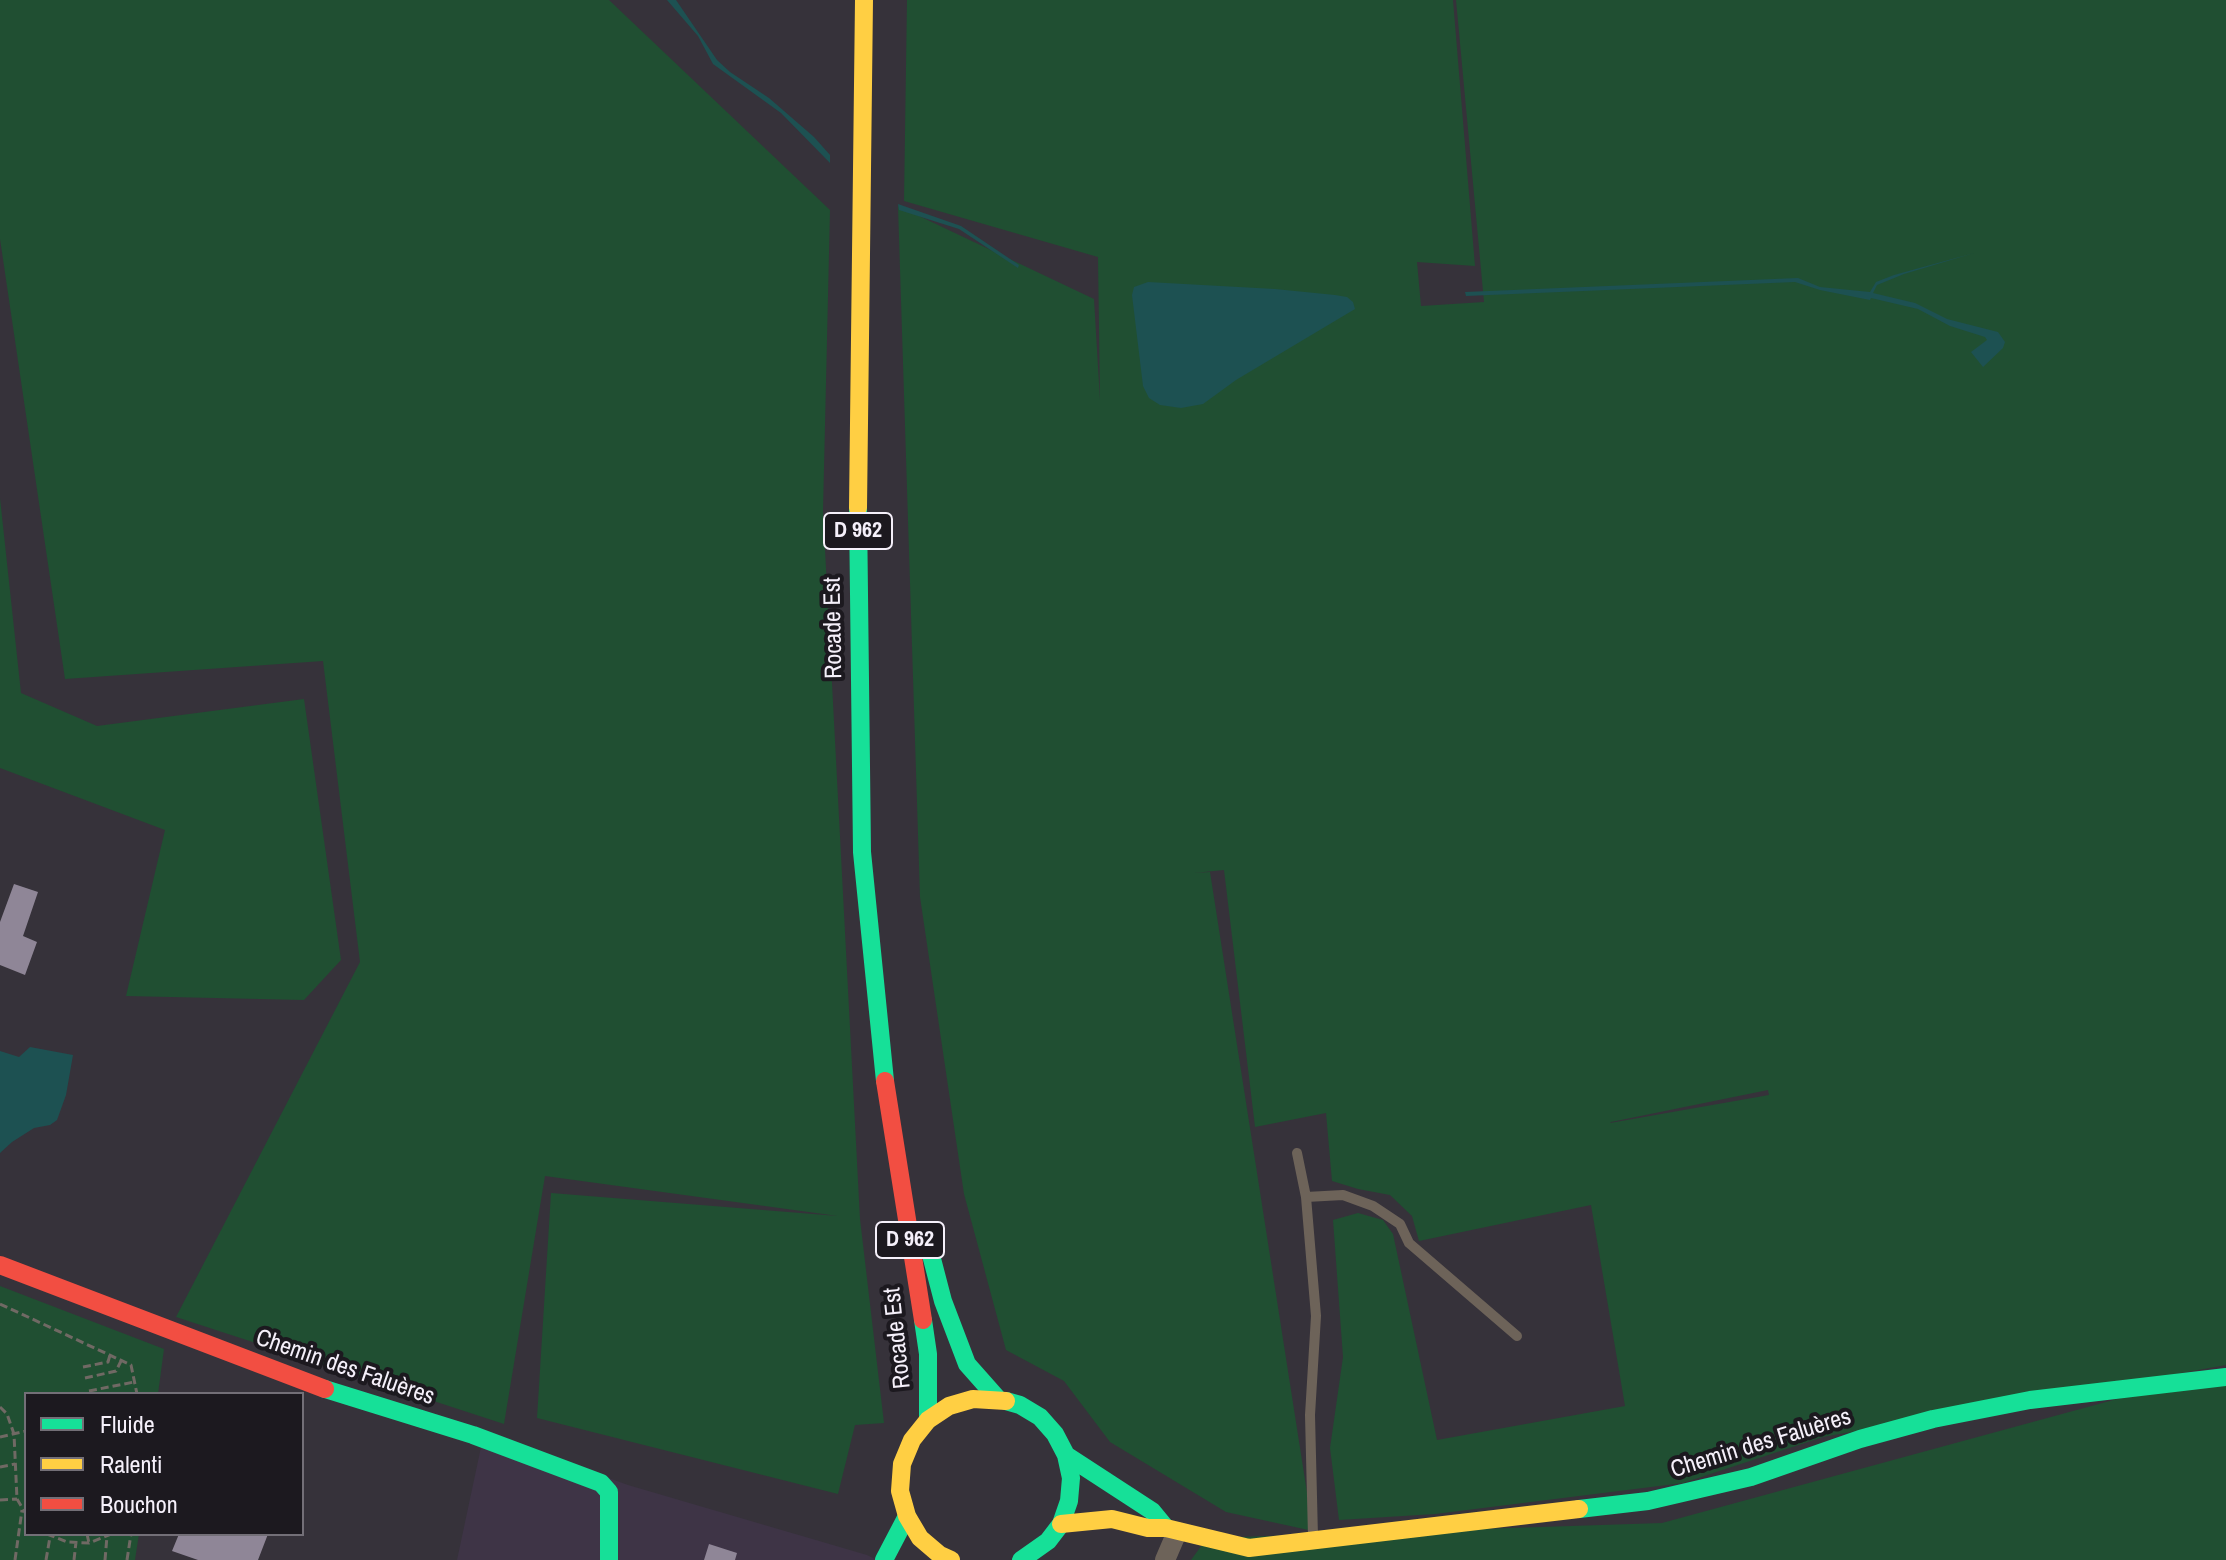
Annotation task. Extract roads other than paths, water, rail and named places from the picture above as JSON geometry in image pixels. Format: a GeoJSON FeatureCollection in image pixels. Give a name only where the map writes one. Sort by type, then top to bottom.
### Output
{"type":"FeatureCollection","features":[{"type":"Feature","properties":{"kind":"main road","name":"Rocade Est"},"geometry":{"type":"LineString","coordinates":[[864,0],[857,582],[862,852],[882,1061],[928,1354],[928,1420]]}},
{"type":"Feature","properties":{"kind":"main road","name":"Rocade Est"},"geometry":{"type":"LineString","coordinates":[[882,1061],[943,1301],[967,1364],[998,1399]]}},
{"type":"Feature","properties":{"kind":"main road","name":"Chemin des Faluères"},"geometry":{"type":"LineString","coordinates":[[0,1265],[305,1383],[473,1435],[601,1483],[609,1492],[609,1560]]}},
{"type":"Feature","properties":{"kind":"main road","name":"Chemin des Faluères"},"geometry":{"type":"LineString","coordinates":[[1061,1524],[1112,1519],[1249,1548],[1445,1527],[1648,1501],[1751,1477],[1860,1439],[1933,1419],[2030,1400],[2226,1377]]}},
{"type":"Feature","properties":{"kind":"main road"},"geometry":{"type":"LineString","coordinates":[[941,1558],[920,1538],[907,1516],[900,1491],[902,1464],[912,1440],[928,1420],[949,1406],[973,1399],[998,1399],[1020,1405],[1040,1417],[1055,1434],[1066,1455],[1071,1478],[1069,1501],[1061,1524],[1031,1557]]}},
{"type":"Feature","properties":{"kind":"main road"},"geometry":{"type":"LineString","coordinates":[[1066,1455],[1152,1511],[1171,1530]]}},
{"type":"Feature","properties":{"kind":"main road"},"geometry":{"type":"LineString","coordinates":[[884,1560],[907,1516]]}},
{"type":"Feature","properties":{"kind":"street"},"geometry":{"type":"LineString","coordinates":[[1165,1560],[1171,1530]]}},
{"type":"Feature","properties":{"kind":"lane"},"geometry":{"type":"LineString","coordinates":[[1297,1153],[1306,1197],[1316,1316],[1310,1415],[1313,1539]]}},
{"type":"Feature","properties":{"kind":"lane"},"geometry":{"type":"LineString","coordinates":[[1306,1197],[1343,1195],[1373,1206],[1400,1224],[1409,1243],[1517,1336]]}}]}
